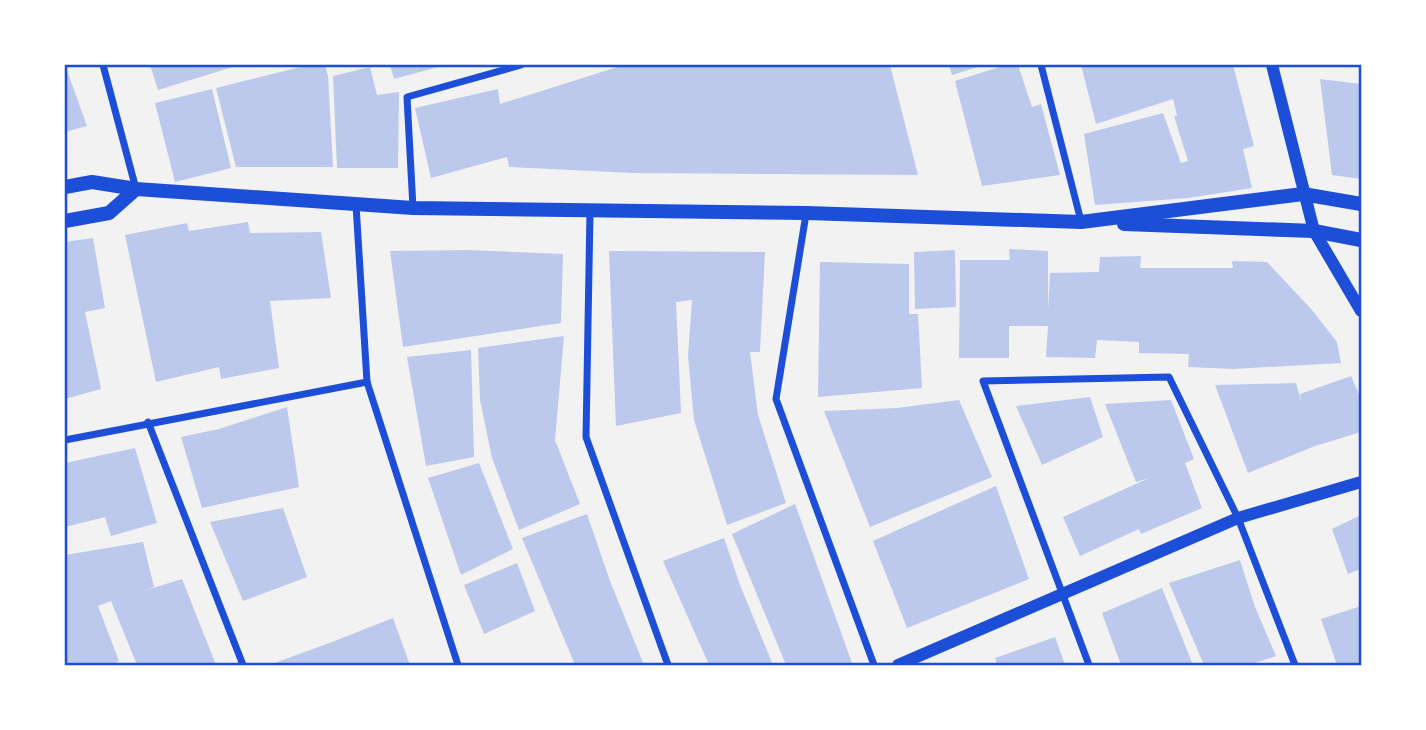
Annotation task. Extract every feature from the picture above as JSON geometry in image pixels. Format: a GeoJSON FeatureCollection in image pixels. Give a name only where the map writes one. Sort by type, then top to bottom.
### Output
{"type":"FeatureCollection","features":[{"type":"Feature","properties":{"kind":"main road"},"geometry":{"type":"LineString","coordinates":[[65,187],[92,182],[136,189],[413,208],[807,213],[1314,231],[1361,240]]}},
{"type":"Feature","properties":{"kind":"main road"},"geometry":{"type":"LineString","coordinates":[[65,220],[109,213],[136,189]]}},
{"type":"Feature","properties":{"kind":"main road"},"geometry":{"type":"LineString","coordinates":[[1081,222],[1303,194],[1361,204]]}},
{"type":"Feature","properties":{"kind":"street"},"geometry":{"type":"LineString","coordinates":[[103,65],[136,189]]}},
{"type":"Feature","properties":{"kind":"street"},"geometry":{"type":"LineString","coordinates":[[413,208],[407,97],[521,65]]}},
{"type":"Feature","properties":{"kind":"street"},"geometry":{"type":"LineString","coordinates":[[1041,65],[1081,222]]}},
{"type":"Feature","properties":{"kind":"street"},"geometry":{"type":"LineString","coordinates":[[1272,65],[1314,231],[1361,311]]}},
{"type":"Feature","properties":{"kind":"street"},"geometry":{"type":"LineString","coordinates":[[356,205],[367,382],[458,665]]}},
{"type":"Feature","properties":{"kind":"street"},"geometry":{"type":"LineString","coordinates":[[590,212],[586,436],[668,665]]}},
{"type":"Feature","properties":{"kind":"street"},"geometry":{"type":"LineString","coordinates":[[807,213],[776,399],[874,665]]}},
{"type":"Feature","properties":{"kind":"street"},"geometry":{"type":"LineString","coordinates":[[1089,665],[983,381],[1169,377],[1238,518],[1295,665]]}},
{"type":"Feature","properties":{"kind":"street"},"geometry":{"type":"LineString","coordinates":[[65,440],[367,382]]}},
{"type":"Feature","properties":{"kind":"street"},"geometry":{"type":"LineString","coordinates":[[148,422],[243,665]]}},
{"type":"Feature","properties":{"kind":"street"},"geometry":{"type":"LineString","coordinates":[[898,665],[1238,518],[1361,482]]}},
{"type":"Feature","properties":{"kind":"building"},"geometry":{"type":"Polygon","coordinates":[[[65,65],[87,126],[65,132],[65,65]]]}},
{"type":"Feature","properties":{"kind":"building"},"geometry":{"type":"Polygon","coordinates":[[[150,65],[239,65],[158,90],[150,65]]]}},
{"type":"Feature","properties":{"kind":"building"},"geometry":{"type":"Polygon","coordinates":[[[309,65],[325,65],[328,76],[333,167],[236,167],[216,88],[309,65]]]}},
{"type":"Feature","properties":{"kind":"building"},"geometry":{"type":"Polygon","coordinates":[[[390,65],[442,65],[442,66],[394,79],[390,65]]]}},
{"type":"Feature","properties":{"kind":"building"},"geometry":{"type":"Polygon","coordinates":[[[624,65],[890,65],[918,175],[633,173],[509,167],[507,157],[431,178],[415,108],[498,89],[500,104],[624,65]]]}},
{"type":"Feature","properties":{"kind":"building"},"geometry":{"type":"Polygon","coordinates":[[[949,65],[984,65],[952,75],[949,65]]]}},
{"type":"Feature","properties":{"kind":"building"},"geometry":{"type":"Polygon","coordinates":[[[1006,65],[1018,65],[1032,107],[1041,104],[1060,175],[982,186],[955,81],[1006,65]]]}},
{"type":"Feature","properties":{"kind":"building"},"geometry":{"type":"Polygon","coordinates":[[[1081,65],[1233,65],[1254,146],[1243,149],[1252,188],[1188,198],[1095,205],[1084,134],[1163,113],[1181,163],[1188,161],[1174,116],[1177,116],[1173,99],[1096,124],[1081,65]]]}},
{"type":"Feature","properties":{"kind":"building"},"geometry":{"type":"Polygon","coordinates":[[[370,67],[377,95],[399,92],[398,168],[337,168],[333,76],[370,67]]]}},
{"type":"Feature","properties":{"kind":"building"},"geometry":{"type":"Polygon","coordinates":[[[1320,79],[1361,84],[1361,179],[1332,175],[1320,79]]]}},
{"type":"Feature","properties":{"kind":"building"},"geometry":{"type":"Polygon","coordinates":[[[212,89],[231,168],[175,182],[155,103],[212,89]]]}},
{"type":"Feature","properties":{"kind":"building"},"geometry":{"type":"Polygon","coordinates":[[[248,222],[250,233],[321,232],[331,298],[270,301],[279,368],[221,379],[219,367],[156,382],[125,235],[187,223],[189,231],[248,222]]]}},
{"type":"Feature","properties":{"kind":"building"},"geometry":{"type":"Polygon","coordinates":[[[93,238],[105,308],[85,312],[101,389],[65,399],[65,242],[93,238]]]}},
{"type":"Feature","properties":{"kind":"building"},"geometry":{"type":"Polygon","coordinates":[[[1009,249],[1048,251],[1048,310],[1050,273],[1099,272],[1100,257],[1141,256],[1140,268],[1233,268],[1232,261],[1267,262],[1312,310],[1337,342],[1341,363],[1233,369],[1188,367],[1189,354],[1139,353],[1139,342],[1097,340],[1095,358],[1046,357],[1048,326],[1009,326],[1009,358],[959,358],[960,260],[1010,260],[1009,249]]]}},
{"type":"Feature","properties":{"kind":"building"},"geometry":{"type":"Polygon","coordinates":[[[468,250],[563,254],[561,323],[403,347],[390,251],[468,250]]]}},
{"type":"Feature","properties":{"kind":"building"},"geometry":{"type":"Polygon","coordinates":[[[955,250],[956,307],[915,309],[914,252],[955,250]]]}},
{"type":"Feature","properties":{"kind":"building"},"geometry":{"type":"Polygon","coordinates":[[[609,251],[765,252],[760,352],[750,352],[758,415],[786,503],[727,525],[694,420],[688,356],[692,300],[676,302],[681,413],[616,426],[609,251]]]}},
{"type":"Feature","properties":{"kind":"building"},"geometry":{"type":"Polygon","coordinates":[[[820,262],[909,264],[909,314],[918,314],[922,388],[818,397],[820,262]]]}},
{"type":"Feature","properties":{"kind":"building"},"geometry":{"type":"Polygon","coordinates":[[[564,336],[555,440],[580,504],[519,530],[492,458],[480,400],[478,348],[564,336]]]}},
{"type":"Feature","properties":{"kind":"building"},"geometry":{"type":"Polygon","coordinates":[[[471,350],[474,457],[426,466],[407,357],[471,350]]]}},
{"type":"Feature","properties":{"kind":"building"},"geometry":{"type":"Polygon","coordinates":[[[1351,376],[1361,399],[1361,432],[1315,446],[1248,473],[1215,385],[1296,383],[1302,404],[1300,394],[1351,376]]]}},
{"type":"Feature","properties":{"kind":"building"},"geometry":{"type":"Polygon","coordinates":[[[1090,397],[1103,437],[1042,465],[1016,406],[1090,397]]]}},
{"type":"Feature","properties":{"kind":"building"},"geometry":{"type":"Polygon","coordinates":[[[959,400],[992,477],[870,527],[824,411],[897,408],[959,400]]]}},
{"type":"Feature","properties":{"kind":"building"},"geometry":{"type":"Polygon","coordinates":[[[1171,400],[1194,459],[1185,463],[1202,508],[1141,534],[1139,529],[1080,556],[1063,517],[1149,478],[1136,482],[1105,404],[1171,400]]]}},
{"type":"Feature","properties":{"kind":"building"},"geometry":{"type":"Polygon","coordinates":[[[287,407],[299,487],[202,508],[181,437],[219,429],[287,407]]]}},
{"type":"Feature","properties":{"kind":"building"},"geometry":{"type":"Polygon","coordinates":[[[135,448],[157,523],[111,536],[105,517],[65,527],[65,463],[135,448]]]}},
{"type":"Feature","properties":{"kind":"building"},"geometry":{"type":"Polygon","coordinates":[[[479,463],[513,549],[461,575],[428,478],[479,463]]]}},
{"type":"Feature","properties":{"kind":"building"},"geometry":{"type":"Polygon","coordinates":[[[996,486],[1029,579],[907,628],[873,541],[996,486]]]}},
{"type":"Feature","properties":{"kind":"building"},"geometry":{"type":"Polygon","coordinates":[[[795,504],[852,663],[786,665],[732,534],[795,504]]]}},
{"type":"Feature","properties":{"kind":"building"},"geometry":{"type":"Polygon","coordinates":[[[283,508],[307,577],[243,601],[210,522],[283,508]]]}},
{"type":"Feature","properties":{"kind":"building"},"geometry":{"type":"Polygon","coordinates":[[[587,514],[610,581],[644,665],[575,665],[522,538],[587,514]]]}},
{"type":"Feature","properties":{"kind":"building"},"geometry":{"type":"Polygon","coordinates":[[[1361,515],[1361,569],[1348,574],[1332,529],[1361,515]]]}},
{"type":"Feature","properties":{"kind":"building"},"geometry":{"type":"Polygon","coordinates":[[[724,538],[773,665],[709,665],[663,561],[724,538]]]}},
{"type":"Feature","properties":{"kind":"building"},"geometry":{"type":"Polygon","coordinates":[[[143,542],[154,587],[140,592],[182,579],[216,665],[137,665],[111,601],[98,606],[119,661],[112,665],[65,665],[65,555],[143,542]]]}},
{"type":"Feature","properties":{"kind":"building"},"geometry":{"type":"Polygon","coordinates":[[[1240,560],[1255,607],[1276,656],[1249,665],[1204,665],[1169,583],[1240,560]]]}},
{"type":"Feature","properties":{"kind":"building"},"geometry":{"type":"Polygon","coordinates":[[[517,563],[535,611],[484,634],[464,585],[517,563]]]}},
{"type":"Feature","properties":{"kind":"building"},"geometry":{"type":"Polygon","coordinates":[[[1162,588],[1193,665],[1121,665],[1102,613],[1162,588]]]}},
{"type":"Feature","properties":{"kind":"building"},"geometry":{"type":"Polygon","coordinates":[[[1361,606],[1361,665],[1337,665],[1321,619],[1361,606]]]}},
{"type":"Feature","properties":{"kind":"building"},"geometry":{"type":"Polygon","coordinates":[[[393,618],[410,665],[269,665],[332,642],[393,618]]]}},
{"type":"Feature","properties":{"kind":"building"},"geometry":{"type":"Polygon","coordinates":[[[1055,637],[1065,665],[997,665],[995,658],[1055,637]]]}}]}
